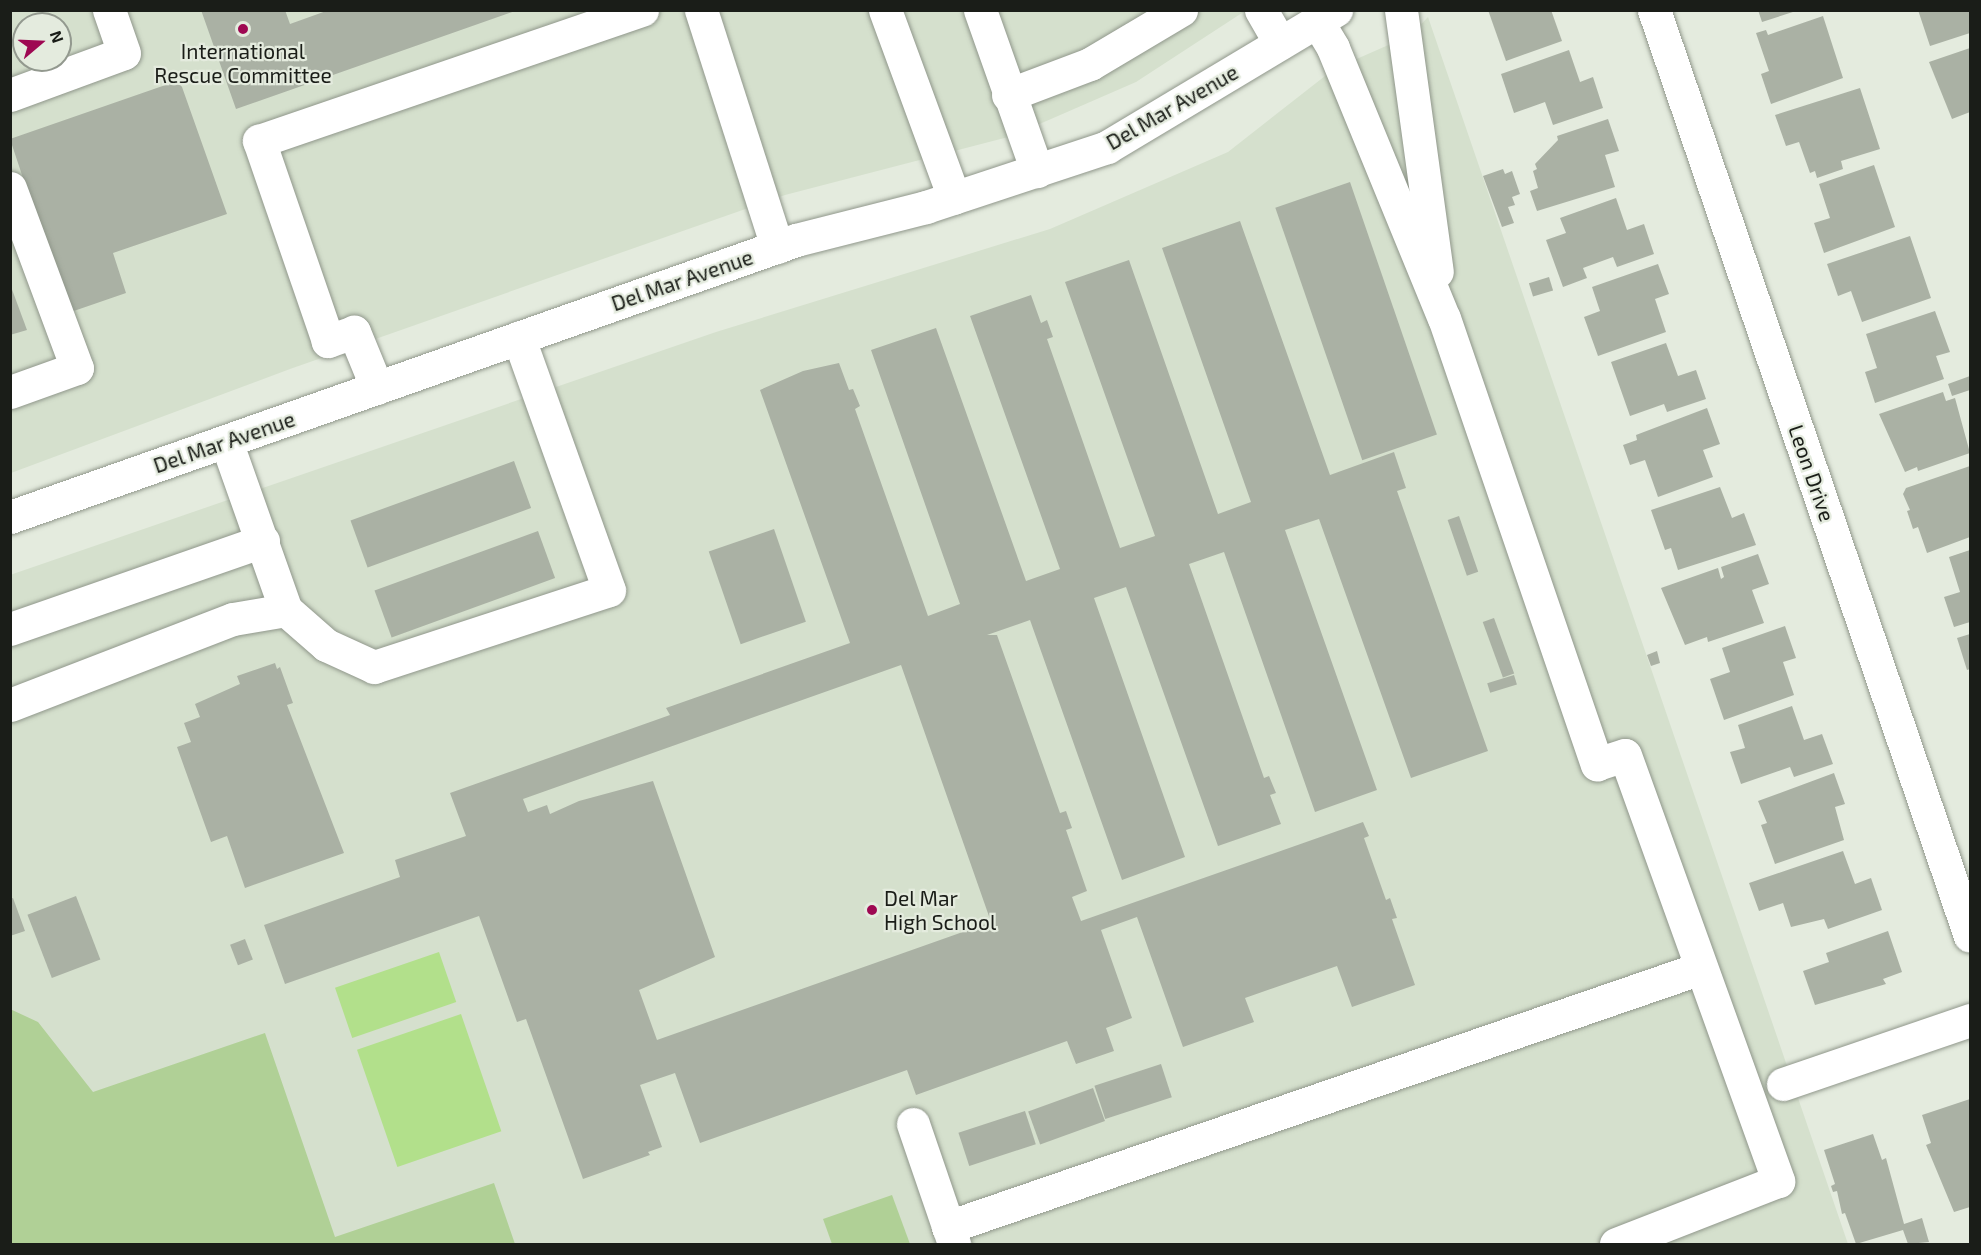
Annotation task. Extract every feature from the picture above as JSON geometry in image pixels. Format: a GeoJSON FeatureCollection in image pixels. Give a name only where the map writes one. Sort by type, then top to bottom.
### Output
{"type":"FeatureCollection","features":[{"type":"Feature","properties":{"kind":"street"},"geometry":{"type":"LineString","coordinates":[[10,95],[124,53],[109,10]]}},
{"type":"Feature","properties":{"kind":"street"},"geometry":{"type":"LineString","coordinates":[[377,388],[354,332],[328,341],[259,141],[557,24],[642,10]]}},
{"type":"Feature","properties":{"kind":"street"},"geometry":{"type":"LineString","coordinates":[[701,10],[777,247]]}},
{"type":"Feature","properties":{"kind":"street"},"geometry":{"type":"LineString","coordinates":[[885,10],[954,198]]}},
{"type":"Feature","properties":{"kind":"street"},"geometry":{"type":"LineString","coordinates":[[980,10],[1008,95],[1037,171]]}},
{"type":"Feature","properties":{"kind":"street"},"geometry":{"type":"LineString","coordinates":[[1008,95],[1107,56],[1181,10]]}},
{"type":"Feature","properties":{"kind":"street"},"geometry":{"type":"LineString","coordinates":[[1261,10],[1280,43]]}},
{"type":"Feature","properties":{"kind":"street"},"geometry":{"type":"LineString","coordinates":[[1401,10],[1444,318]]}},
{"type":"Feature","properties":{"kind":"street","name":"Leon Drive"},"geometry":{"type":"LineString","coordinates":[[1654,10],[1971,936]]}},
{"type":"Feature","properties":{"kind":"street"},"geometry":{"type":"LineString","coordinates":[[1327,16],[1333,48],[1444,318],[1597,764],[1625,755],[1698,969],[1778,1181],[1616,1245]]}},
{"type":"Feature","properties":{"kind":"street","name":"Del Mar Avenue"},"geometry":{"type":"LineString","coordinates":[[10,517],[777,247],[954,198],[1107,147],[1327,16]]}},
{"type":"Feature","properties":{"kind":"street"},"geometry":{"type":"LineString","coordinates":[[10,188],[77,368],[10,392]]}},
{"type":"Feature","properties":{"kind":"street"},"geometry":{"type":"LineString","coordinates":[[226,441],[286,610],[326,645],[374,667],[609,590],[519,338]]}},
{"type":"Feature","properties":{"kind":"street"},"geometry":{"type":"LineString","coordinates":[[10,629],[263,541]]}},
{"type":"Feature","properties":{"kind":"street"},"geometry":{"type":"LineString","coordinates":[[10,705],[233,619],[286,610]]}},
{"type":"Feature","properties":{"kind":"street"},"geometry":{"type":"LineString","coordinates":[[913,1124],[951,1236],[1698,969]]}},
{"type":"Feature","properties":{"kind":"street"},"geometry":{"type":"LineString","coordinates":[[1783,1084],[1971,1020]]}},
{"type":"Feature","properties":{"kind":"shaded area"},"geometry":{"type":"Polygon","coordinates":[[[11,11],[1245,11],[1136,82],[1012,136],[785,195],[290,369],[11,473],[11,11]]]}},
{"type":"Feature","properties":{"kind":"shaded area","name":"Del Mar High School"},"geometry":{"type":"Polygon","coordinates":[[[1428,17],[1848,1244],[11,1244],[10,575],[716,332],[1050,229],[1228,152],[1334,69],[1411,35],[1428,17]]]}},
{"type":"Feature","properties":{"kind":"shaded area"},"geometry":{"type":"Polygon","coordinates":[[[439,952],[456,1002],[352,1038],[335,988],[439,952]]]}},
{"type":"Feature","properties":{"kind":"shaded area"},"geometry":{"type":"Polygon","coordinates":[[[10,1009],[38,1022],[93,1092],[265,1033],[335,1237],[494,1183],[515,1244],[11,1244],[10,1009]]]}},
{"type":"Feature","properties":{"kind":"shaded area"},"geometry":{"type":"Polygon","coordinates":[[[461,1014],[501,1131],[397,1167],[357,1050],[461,1014]]]}},
{"type":"Feature","properties":{"kind":"shaded area"},"geometry":{"type":"Polygon","coordinates":[[[892,1195],[910,1244],[832,1244],[823,1219],[892,1195]]]}},
{"type":"Feature","properties":{"kind":"building"},"geometry":{"type":"Polygon","coordinates":[[[201,10],[285,10],[290,24],[329,10],[515,11],[236,109],[201,10]]]}},
{"type":"Feature","properties":{"kind":"building"},"geometry":{"type":"Polygon","coordinates":[[[1488,10],[1551,10],[1562,41],[1506,61],[1488,10]]]}},
{"type":"Feature","properties":{"kind":"building"},"geometry":{"type":"Polygon","coordinates":[[[1758,10],[1796,10],[1796,11],[1762,22],[1758,10]]]}},
{"type":"Feature","properties":{"kind":"building"},"geometry":{"type":"Polygon","coordinates":[[[1918,10],[1970,10],[1970,33],[1930,46],[1918,10]]]}},
{"type":"Feature","properties":{"kind":"building"},"geometry":{"type":"Polygon","coordinates":[[[1823,16],[1843,78],[1771,104],[1761,74],[1769,71],[1756,33],[1766,30],[1768,35],[1823,16]]]}},
{"type":"Feature","properties":{"kind":"building"},"geometry":{"type":"Polygon","coordinates":[[[1970,48],[1970,112],[1952,119],[1929,62],[1970,48]]]}},
{"type":"Feature","properties":{"kind":"building"},"geometry":{"type":"Polygon","coordinates":[[[1569,50],[1580,82],[1593,77],[1603,108],[1553,125],[1545,102],[1514,113],[1501,74],[1569,50]]]}},
{"type":"Feature","properties":{"kind":"building"},"geometry":{"type":"Polygon","coordinates":[[[177,81],[182,87],[227,214],[113,253],[126,293],[68,313],[10,139],[177,81]]]}},
{"type":"Feature","properties":{"kind":"building"},"geometry":{"type":"Polygon","coordinates":[[[1860,88],[1880,149],[1841,161],[1843,169],[1817,178],[1815,171],[1810,173],[1799,142],[1786,146],[1775,115],[1860,88]]]}},
{"type":"Feature","properties":{"kind":"building"},"geometry":{"type":"Polygon","coordinates":[[[1608,119],[1619,151],[1605,155],[1615,187],[1537,211],[1530,191],[1538,188],[1533,171],[1537,169],[1535,164],[1558,140],[1557,136],[1608,119]]]}},
{"type":"Feature","properties":{"kind":"building"},"geometry":{"type":"Polygon","coordinates":[[[1874,165],[1895,227],[1824,253],[1814,223],[1830,218],[1819,184],[1874,165]]]}},
{"type":"Feature","properties":{"kind":"building"},"geometry":{"type":"Polygon","coordinates":[[[1503,169],[1505,174],[1512,171],[1520,194],[1512,197],[1515,205],[1508,207],[1514,223],[1502,227],[1483,176],[1503,169]]]}},
{"type":"Feature","properties":{"kind":"building"},"geometry":{"type":"Polygon","coordinates":[[[1350,182],[1437,434],[1362,460],[1275,208],[1350,182]]]}},
{"type":"Feature","properties":{"kind":"building"},"geometry":{"type":"Polygon","coordinates":[[[1616,198],[1627,230],[1644,224],[1654,254],[1617,267],[1613,257],[1583,268],[1587,278],[1563,287],[1546,240],[1566,233],[1560,218],[1616,198]]]}},
{"type":"Feature","properties":{"kind":"building"},"geometry":{"type":"Polygon","coordinates":[[[1240,221],[1330,475],[1394,452],[1406,488],[1397,491],[1488,751],[1411,778],[1319,519],[1285,530],[1377,790],[1315,812],[1224,552],[1189,564],[1264,778],[1269,776],[1276,793],[1270,795],[1281,824],[1218,846],[1126,587],[1094,598],[1185,857],[1122,880],[1030,620],[987,635],[997,635],[1060,813],[1066,811],[1072,828],[1066,830],[1087,891],[1072,897],[1081,921],[1363,822],[1369,836],[1364,838],[1386,900],[1390,898],[1397,918],[1392,919],[1415,985],[1352,1007],[1337,966],[1245,998],[1254,1022],[1183,1047],[1137,917],[1101,930],[1132,1018],[1106,1028],[1114,1051],[1076,1064],[1067,1041],[916,1095],[907,1070],[700,1143],[675,1073],[640,1085],[662,1147],[648,1152],[650,1155],[583,1179],[526,1019],[517,1022],[479,916],[285,984],[264,925],[400,877],[395,860],[466,836],[450,793],[670,715],[666,708],[850,643],[760,390],[803,371],[839,363],[849,390],[853,389],[860,406],[855,409],[928,616],[960,604],[871,350],[936,328],[1026,581],[1060,569],[970,316],[1031,295],[1041,323],[1047,320],[1053,337],[1047,339],[1120,548],[1155,536],[1065,282],[1129,260],[1218,514],[1251,502],[1162,248],[1240,221]],[[901,665],[523,799],[528,812],[547,805],[550,814],[579,801],[653,781],[715,957],[639,990],[657,1040],[991,922],[901,665]]]}},
{"type":"Feature","properties":{"kind":"building"},"geometry":{"type":"Polygon","coordinates":[[[1910,236],[1931,298],[1862,322],[1851,291],[1838,296],[1827,264],[1910,236]]]}},
{"type":"Feature","properties":{"kind":"building"},"geometry":{"type":"Polygon","coordinates":[[[1658,264],[1669,294],[1655,299],[1666,332],[1598,356],[1584,317],[1600,311],[1592,287],[1658,264]]]}},
{"type":"Feature","properties":{"kind":"building"},"geometry":{"type":"Polygon","coordinates":[[[1549,277],[1553,290],[1533,297],[1529,283],[1549,277]]]}},
{"type":"Feature","properties":{"kind":"building"},"geometry":{"type":"Polygon","coordinates":[[[10,284],[27,330],[10,335],[10,284]]]}},
{"type":"Feature","properties":{"kind":"building"},"geometry":{"type":"Polygon","coordinates":[[[1935,311],[1950,352],[1936,356],[1944,379],[1875,403],[1865,372],[1877,368],[1866,334],[1935,311]]]}},
{"type":"Feature","properties":{"kind":"building"},"geometry":{"type":"Polygon","coordinates":[[[1666,343],[1678,376],[1696,370],[1706,399],[1667,412],[1664,404],[1630,416],[1611,362],[1666,343]]]}},
{"type":"Feature","properties":{"kind":"building"},"geometry":{"type":"Polygon","coordinates":[[[1970,376],[1970,390],[1952,396],[1948,384],[1970,376]]]}},
{"type":"Feature","properties":{"kind":"building"},"geometry":{"type":"Polygon","coordinates":[[[1943,392],[1946,401],[1955,398],[1970,453],[1918,471],[1917,467],[1905,472],[1879,414],[1943,392]]]}},
{"type":"Feature","properties":{"kind":"building"},"geometry":{"type":"Polygon","coordinates":[[[1707,408],[1720,444],[1703,450],[1713,477],[1658,497],[1645,460],[1630,465],[1623,445],[1637,440],[1636,435],[1707,408]]]}},
{"type":"Feature","properties":{"kind":"building"},"geometry":{"type":"Polygon","coordinates":[[[514,461],[531,508],[368,567],[350,521],[514,461]]]}},
{"type":"Feature","properties":{"kind":"building"},"geometry":{"type":"Polygon","coordinates":[[[1970,466],[1970,537],[1927,553],[1918,527],[1913,529],[1907,511],[1910,510],[1903,494],[1906,488],[1970,466]]]}},
{"type":"Feature","properties":{"kind":"building"},"geometry":{"type":"Polygon","coordinates":[[[1720,487],[1732,518],[1744,513],[1756,545],[1678,570],[1671,548],[1665,550],[1651,510],[1720,487]]]}},
{"type":"Feature","properties":{"kind":"building"},"geometry":{"type":"Polygon","coordinates":[[[1459,516],[1478,572],[1467,576],[1448,520],[1459,516]]]}},
{"type":"Feature","properties":{"kind":"building"},"geometry":{"type":"Polygon","coordinates":[[[774,529],[806,622],[741,644],[709,551],[774,529]]]}},
{"type":"Feature","properties":{"kind":"building"},"geometry":{"type":"Polygon","coordinates":[[[538,531],[555,578],[392,637],[374,591],[538,531]]]}},
{"type":"Feature","properties":{"kind":"building"},"geometry":{"type":"Polygon","coordinates":[[[1970,550],[1970,622],[1954,627],[1944,597],[1960,592],[1949,557],[1970,550]]]}},
{"type":"Feature","properties":{"kind":"building"},"geometry":{"type":"Polygon","coordinates":[[[1758,554],[1769,584],[1752,590],[1764,623],[1708,642],[1707,637],[1685,645],[1661,588],[1718,568],[1721,579],[1724,577],[1721,567],[1758,554]]]}},
{"type":"Feature","properties":{"kind":"building"},"geometry":{"type":"Polygon","coordinates":[[[1494,618],[1514,673],[1503,678],[1483,622],[1494,618]]]}},
{"type":"Feature","properties":{"kind":"building"},"geometry":{"type":"Polygon","coordinates":[[[1785,626],[1796,658],[1783,662],[1794,695],[1724,720],[1710,679],[1730,672],[1722,648],[1785,626]]]}},
{"type":"Feature","properties":{"kind":"building"},"geometry":{"type":"Polygon","coordinates":[[[1970,634],[1970,669],[1967,670],[1957,638],[1970,634]]]}},
{"type":"Feature","properties":{"kind":"building"},"geometry":{"type":"Polygon","coordinates":[[[1657,651],[1660,663],[1651,666],[1647,655],[1657,651]]]}},
{"type":"Feature","properties":{"kind":"building"},"geometry":{"type":"Polygon","coordinates":[[[275,663],[277,669],[280,667],[293,703],[287,705],[344,853],[245,888],[227,836],[211,842],[177,747],[191,742],[184,723],[200,717],[195,704],[240,684],[237,676],[275,663]]]}},
{"type":"Feature","properties":{"kind":"building"},"geometry":{"type":"Polygon","coordinates":[[[1514,675],[1517,685],[1490,693],[1487,683],[1514,675]]]}},
{"type":"Feature","properties":{"kind":"building"},"geometry":{"type":"Polygon","coordinates":[[[1792,706],[1804,740],[1822,734],[1833,764],[1794,777],[1790,767],[1741,784],[1730,752],[1745,748],[1738,725],[1792,706]]]}},
{"type":"Feature","properties":{"kind":"building"},"geometry":{"type":"Polygon","coordinates":[[[1834,773],[1845,804],[1835,807],[1844,840],[1775,864],[1761,825],[1767,823],[1758,801],[1834,773]]]}},
{"type":"Feature","properties":{"kind":"building"},"geometry":{"type":"Polygon","coordinates":[[[1843,851],[1855,884],[1871,878],[1882,910],[1828,929],[1824,919],[1791,927],[1783,903],[1759,911],[1749,883],[1843,851]]]}},
{"type":"Feature","properties":{"kind":"building"},"geometry":{"type":"Polygon","coordinates":[[[76,896],[100,959],[52,978],[27,915],[76,896]]]}},
{"type":"Feature","properties":{"kind":"building"},"geometry":{"type":"Polygon","coordinates":[[[13,898],[25,931],[10,936],[10,899],[13,898]]]}},
{"type":"Feature","properties":{"kind":"building"},"geometry":{"type":"Polygon","coordinates":[[[1888,931],[1902,972],[1883,979],[1886,984],[1815,1005],[1803,971],[1829,962],[1826,953],[1888,931]]]}},
{"type":"Feature","properties":{"kind":"building"},"geometry":{"type":"Polygon","coordinates":[[[245,939],[253,960],[238,965],[230,945],[245,939]]]}},
{"type":"Feature","properties":{"kind":"building"},"geometry":{"type":"Polygon","coordinates":[[[1161,1064],[1172,1097],[1105,1119],[1094,1086],[1161,1064]]]}},
{"type":"Feature","properties":{"kind":"building"},"geometry":{"type":"Polygon","coordinates":[[[1093,1088],[1105,1121],[1040,1144],[1028,1112],[1093,1088]]]}},
{"type":"Feature","properties":{"kind":"building"},"geometry":{"type":"Polygon","coordinates":[[[1970,1099],[1970,1207],[1954,1212],[1926,1145],[1931,1143],[1922,1115],[1970,1099]]]}},
{"type":"Feature","properties":{"kind":"building"},"geometry":{"type":"Polygon","coordinates":[[[1025,1111],[1036,1144],[969,1166],[958,1133],[1025,1111]]]}},
{"type":"Feature","properties":{"kind":"building"},"geometry":{"type":"Polygon","coordinates":[[[1873,1134],[1882,1160],[1886,1158],[1904,1224],[1922,1218],[1929,1242],[1908,1244],[1903,1230],[1856,1244],[1845,1213],[1842,1214],[1837,1191],[1833,1192],[1831,1186],[1835,1184],[1824,1150],[1873,1134]]]}},
{"type":"Feature","properties":{"kind":"place","name":"International Rescue Committee"},"geometry":{"type":"Point","coordinates":[243,29]}},
{"type":"Feature","properties":{"kind":"place","name":"Del Mar High School"},"geometry":{"type":"Point","coordinates":[872,910]}}]}
